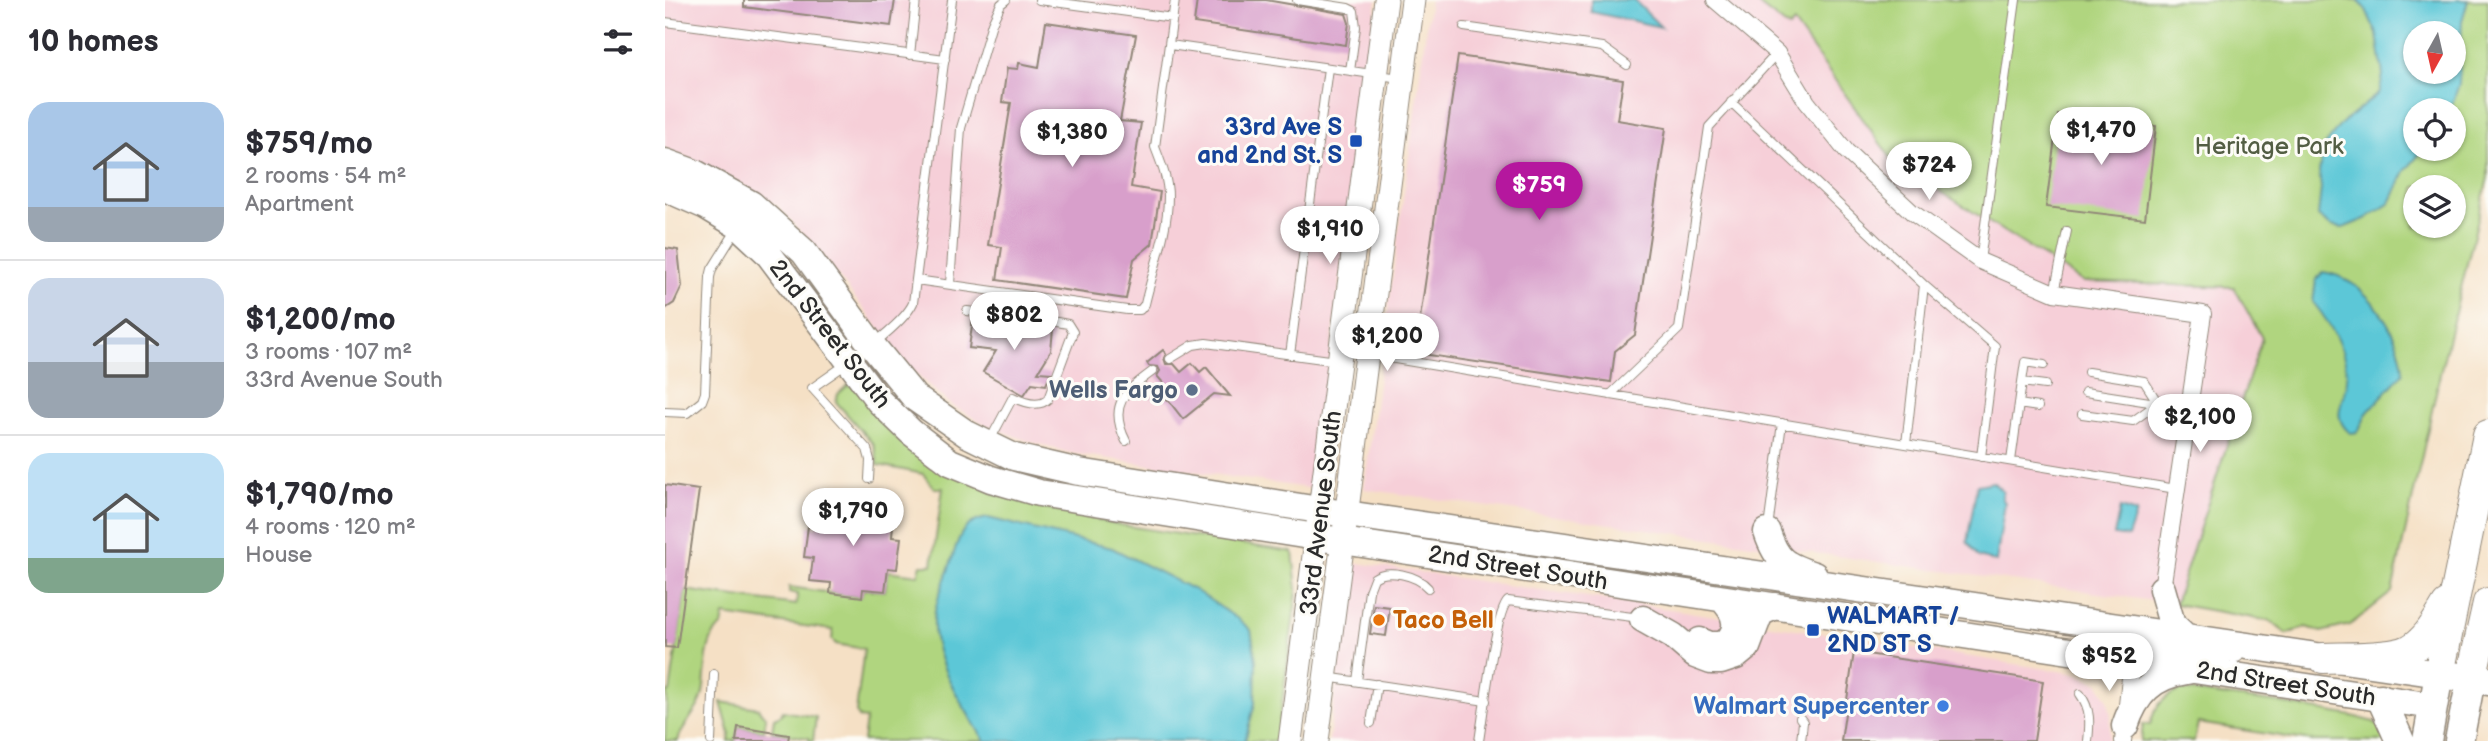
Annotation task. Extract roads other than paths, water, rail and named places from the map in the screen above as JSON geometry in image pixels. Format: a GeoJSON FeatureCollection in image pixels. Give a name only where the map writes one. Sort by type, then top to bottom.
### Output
{"type":"FeatureCollection","features":[{"type":"Feature","properties":{"kind":"highway"},"geometry":{"type":"LineString","coordinates":[[2427,741],[2488,435]]}},
{"type":"Feature","properties":{"kind":"highway"},"geometry":{"type":"LineString","coordinates":[[2323,658],[2389,655],[2409,650],[2429,634],[2456,589]]}},
{"type":"Feature","properties":{"kind":"highway"},"geometry":{"type":"LineString","coordinates":[[2459,741],[2476,713],[2488,603]]}},
{"type":"Feature","properties":{"kind":"highway"},"geometry":{"type":"LineString","coordinates":[[2439,674],[2479,680]]}},
{"type":"Feature","properties":{"kind":"highway"},"geometry":{"type":"LineString","coordinates":[[2381,698],[2400,741]]}},
{"type":"Feature","properties":{"kind":"highway","name":"2nd Street South"},"geometry":{"type":"LineString","coordinates":[[2433,706],[2476,713]]}},
{"type":"Feature","properties":{"kind":"main road","name":"33rd Avenue South"},"geometry":{"type":"LineString","coordinates":[[1290,741],[1386,0]]}},
{"type":"Feature","properties":{"kind":"main road","name":"33rd Avenue South"},"geometry":{"type":"LineString","coordinates":[[1317,741],[1413,0]]}},
{"type":"Feature","properties":{"kind":"main road","name":"2nd Street South"},"geometry":{"type":"LineString","coordinates":[[665,162],[695,173],[751,204],[804,252],[871,344],[915,398],[967,435],[1014,457],[1079,472],[1319,510],[2439,674]]}},
{"type":"Feature","properties":{"kind":"main road","name":"2nd Street South"},"geometry":{"type":"LineString","coordinates":[[665,188],[706,206],[739,226],[767,253],[879,401],[911,432],[950,462],[991,479],[1039,493],[1316,537],[2433,706]]}},
{"type":"Feature","properties":{"kind":"main road"},"geometry":{"type":"LineString","coordinates":[[1721,569],[1743,564],[1751,557],[1767,532]]}},
{"type":"Feature","properties":{"kind":"main road"},"geometry":{"type":"LineString","coordinates":[[1767,532],[1774,552],[1783,562],[1849,589]]}},
{"type":"Feature","properties":{"kind":"main road"},"geometry":{"type":"LineString","coordinates":[[2128,629],[2150,613],[2162,589]]}},
{"type":"Feature","properties":{"kind":"main road"},"geometry":{"type":"LineString","coordinates":[[2162,589],[2172,624],[2187,639]]}},
{"type":"Feature","properties":{"kind":"main road"},"geometry":{"type":"LineString","coordinates":[[1643,618],[1681,627],[1704,643],[1722,645],[1731,638],[1736,627],[1736,617],[1732,608],[1722,599]]}},
{"type":"Feature","properties":{"kind":"main road"},"geometry":{"type":"LineString","coordinates":[[1643,618],[1673,636],[1702,659],[1721,661],[1742,652],[1751,641],[1760,613],[1775,606]]}},
{"type":"Feature","properties":{"kind":"main road"},"geometry":{"type":"LineString","coordinates":[[2124,734],[2135,703],[2156,681],[2165,675],[2197,670]]}},
{"type":"Feature","properties":{"kind":"street"},"geometry":{"type":"LineString","coordinates":[[1715,0],[1777,53],[1807,102],[1846,151],[1913,213],[1980,261],[2054,293],[2203,314],[2162,589]]}},
{"type":"Feature","properties":{"kind":"street"},"geometry":{"type":"LineString","coordinates":[[2124,734],[2131,660],[2136,649],[2141,647],[2209,654],[2261,650]]}},
{"type":"Feature","properties":{"kind":"lane"},"geometry":{"type":"LineString","coordinates":[[909,55],[916,0]]}},
{"type":"Feature","properties":{"kind":"lane"},"geometry":{"type":"LineString","coordinates":[[869,479],[870,460],[867,449],[812,388],[891,329],[910,310],[952,0]]}},
{"type":"Feature","properties":{"kind":"lane"},"geometry":{"type":"LineString","coordinates":[[950,284],[961,128],[992,23],[1001,4],[1006,0]]}},
{"type":"Feature","properties":{"kind":"lane"},"geometry":{"type":"LineString","coordinates":[[1039,0],[1173,18]]}},
{"type":"Feature","properties":{"kind":"lane"},"geometry":{"type":"LineString","coordinates":[[916,279],[1140,310],[1145,304],[1160,252],[1168,194],[1164,170],[1155,147],[1175,0]]}},
{"type":"Feature","properties":{"kind":"lane"},"geometry":{"type":"LineString","coordinates":[[1297,0],[1354,11],[1356,27],[1350,71]]}},
{"type":"Feature","properties":{"kind":"lane"},"geometry":{"type":"LineString","coordinates":[[1980,261],[2016,0]]}},
{"type":"Feature","properties":{"kind":"lane"},"geometry":{"type":"LineString","coordinates":[[665,22],[945,59]]}},
{"type":"Feature","properties":{"kind":"lane"},"geometry":{"type":"LineString","coordinates":[[1464,27],[1602,47],[1627,65]]}},
{"type":"Feature","properties":{"kind":"lane"},"geometry":{"type":"LineString","coordinates":[[1170,45],[1403,78]]}},
{"type":"Feature","properties":{"kind":"lane"},"geometry":{"type":"LineString","coordinates":[[1610,395],[1679,329],[1709,127],[1777,53]]}},
{"type":"Feature","properties":{"kind":"lane"},"geometry":{"type":"LineString","coordinates":[[1290,355],[1328,68]]}},
{"type":"Feature","properties":{"kind":"lane"},"geometry":{"type":"LineString","coordinates":[[1731,102],[1924,285],[1995,346],[1981,457]]}},
{"type":"Feature","properties":{"kind":"lane"},"geometry":{"type":"LineString","coordinates":[[1309,218],[1358,225]]}},
{"type":"Feature","properties":{"kind":"lane"},"geometry":{"type":"LineString","coordinates":[[665,412],[687,413],[702,401],[705,393],[710,277],[712,269],[739,226]]}},
{"type":"Feature","properties":{"kind":"lane"},"geometry":{"type":"LineString","coordinates":[[2054,293],[2067,230]]}},
{"type":"Feature","properties":{"kind":"lane"},"geometry":{"type":"LineString","coordinates":[[1906,444],[1924,285]]}},
{"type":"Feature","properties":{"kind":"lane"},"geometry":{"type":"LineString","coordinates":[[967,311],[1058,322],[1072,328],[1071,339],[1048,399],[1037,404],[1013,397],[988,444]]}},
{"type":"Feature","properties":{"kind":"lane"},"geometry":{"type":"LineString","coordinates":[[1170,359],[1199,343],[1212,343],[1340,362]]}},
{"type":"Feature","properties":{"kind":"lane"},"geometry":{"type":"LineString","coordinates":[[1368,354],[2176,489]]}},
{"type":"Feature","properties":{"kind":"lane"},"geometry":{"type":"LineString","coordinates":[[2011,461],[2025,362],[2044,365]]}},
{"type":"Feature","properties":{"kind":"lane"},"geometry":{"type":"LineString","coordinates":[[1126,441],[1119,425],[1122,397],[1153,371]]}},
{"type":"Feature","properties":{"kind":"lane"},"geometry":{"type":"LineString","coordinates":[[2088,372],[2144,381],[2158,404]]}},
{"type":"Feature","properties":{"kind":"lane"},"geometry":{"type":"LineString","coordinates":[[2022,382],[2045,385]]}},
{"type":"Feature","properties":{"kind":"lane"},"geometry":{"type":"LineString","coordinates":[[2085,392],[2188,408]]}},
{"type":"Feature","properties":{"kind":"lane"},"geometry":{"type":"LineString","coordinates":[[2019,404],[2038,407]]}},
{"type":"Feature","properties":{"kind":"lane"},"geometry":{"type":"LineString","coordinates":[[2082,414],[2133,421],[2158,404]]}},
{"type":"Feature","properties":{"kind":"lane"},"geometry":{"type":"LineString","coordinates":[[1767,532],[1782,424]]}},
{"type":"Feature","properties":{"kind":"lane"},"geometry":{"type":"LineString","coordinates":[[1357,681],[1369,591],[1374,578],[1384,573],[1409,577],[1423,582],[1428,588]]}},
{"type":"Feature","properties":{"kind":"lane"},"geometry":{"type":"LineString","coordinates":[[1479,741],[1497,629],[1504,604],[1508,601],[1643,618]]}},
{"type":"Feature","properties":{"kind":"lane"},"geometry":{"type":"LineString","coordinates":[[711,741],[714,674]]}},
{"type":"Feature","properties":{"kind":"lane"},"geometry":{"type":"LineString","coordinates":[[1326,677],[1486,701]]}},
{"type":"Feature","properties":{"kind":"lane"},"geometry":{"type":"LineString","coordinates":[[1371,723],[1377,684]]}},
{"type":"Feature","properties":{"kind":"lane"},"geometry":{"type":"LineString","coordinates":[[2080,694],[2087,704],[2090,723],[2088,741]]}},
{"type":"Feature","properties":{"kind":"lane"},"geometry":{"type":"LineString","coordinates":[[1800,718],[1803,722],[1801,741]]}},
{"type":"Feature","properties":{"kind":"water"},"geometry":{"type":"Polygon","coordinates":[[[1591,0],[1634,0],[1661,27],[1591,12],[1591,0]]]}},
{"type":"Feature","properties":{"kind":"water"},"geometry":{"type":"Polygon","coordinates":[[[2358,0],[2468,0],[2462,21],[2403,21],[2403,84],[2459,84],[2454,98],[2403,98],[2403,161],[2414,161],[2405,171],[2390,203],[2365,219],[2343,228],[2331,226],[2318,216],[2321,188],[2319,171],[2325,145],[2341,124],[2379,93],[2383,75],[2377,34],[2366,10],[2358,0]]]}},
{"type":"Feature","properties":{"kind":"water"},"geometry":{"type":"Polygon","coordinates":[[[2323,272],[2353,284],[2367,296],[2388,325],[2401,357],[2403,373],[2367,413],[2358,432],[2350,433],[2340,419],[2347,377],[2344,357],[2336,337],[2313,302],[2316,280],[2323,272]]]}},
{"type":"Feature","properties":{"kind":"water"},"geometry":{"type":"Polygon","coordinates":[[[1993,482],[2003,492],[2005,503],[1996,562],[1978,557],[1967,542],[1977,485],[1993,482]]]}},
{"type":"Feature","properties":{"kind":"water"},"geometry":{"type":"Polygon","coordinates":[[[2120,508],[2136,513],[2128,537],[2114,535],[2120,508]]]}},
{"type":"Feature","properties":{"kind":"water"},"geometry":{"type":"Polygon","coordinates":[[[988,518],[1112,548],[1195,590],[1251,630],[1256,661],[1255,703],[1245,741],[985,741],[944,668],[938,652],[934,622],[938,599],[963,531],[972,523],[988,518]]]}},
{"type":"Feature","properties":{"kind":"place","name":"33rd Ave S and 2nd St. S"},"geometry":{"type":"Point","coordinates":[1356,141]}},
{"type":"Feature","properties":{"kind":"place","name":"Wells Fargo"},"geometry":{"type":"Point","coordinates":[1192,390]}},
{"type":"Feature","properties":{"kind":"place","name":"Taco Bell"},"geometry":{"type":"Point","coordinates":[1379,620]}},
{"type":"Feature","properties":{"kind":"place","name":"WALMART / 2ND ST S"},"geometry":{"type":"Point","coordinates":[1813,630]}},
{"type":"Feature","properties":{"kind":"place","name":"Walmart Supercenter"},"geometry":{"type":"Point","coordinates":[1943,706]}},
{"type":"Feature","properties":{"kind":"park label","name":"Heritage Park"},"geometry":{"type":"Point","coordinates":[2269,146]}}]}
